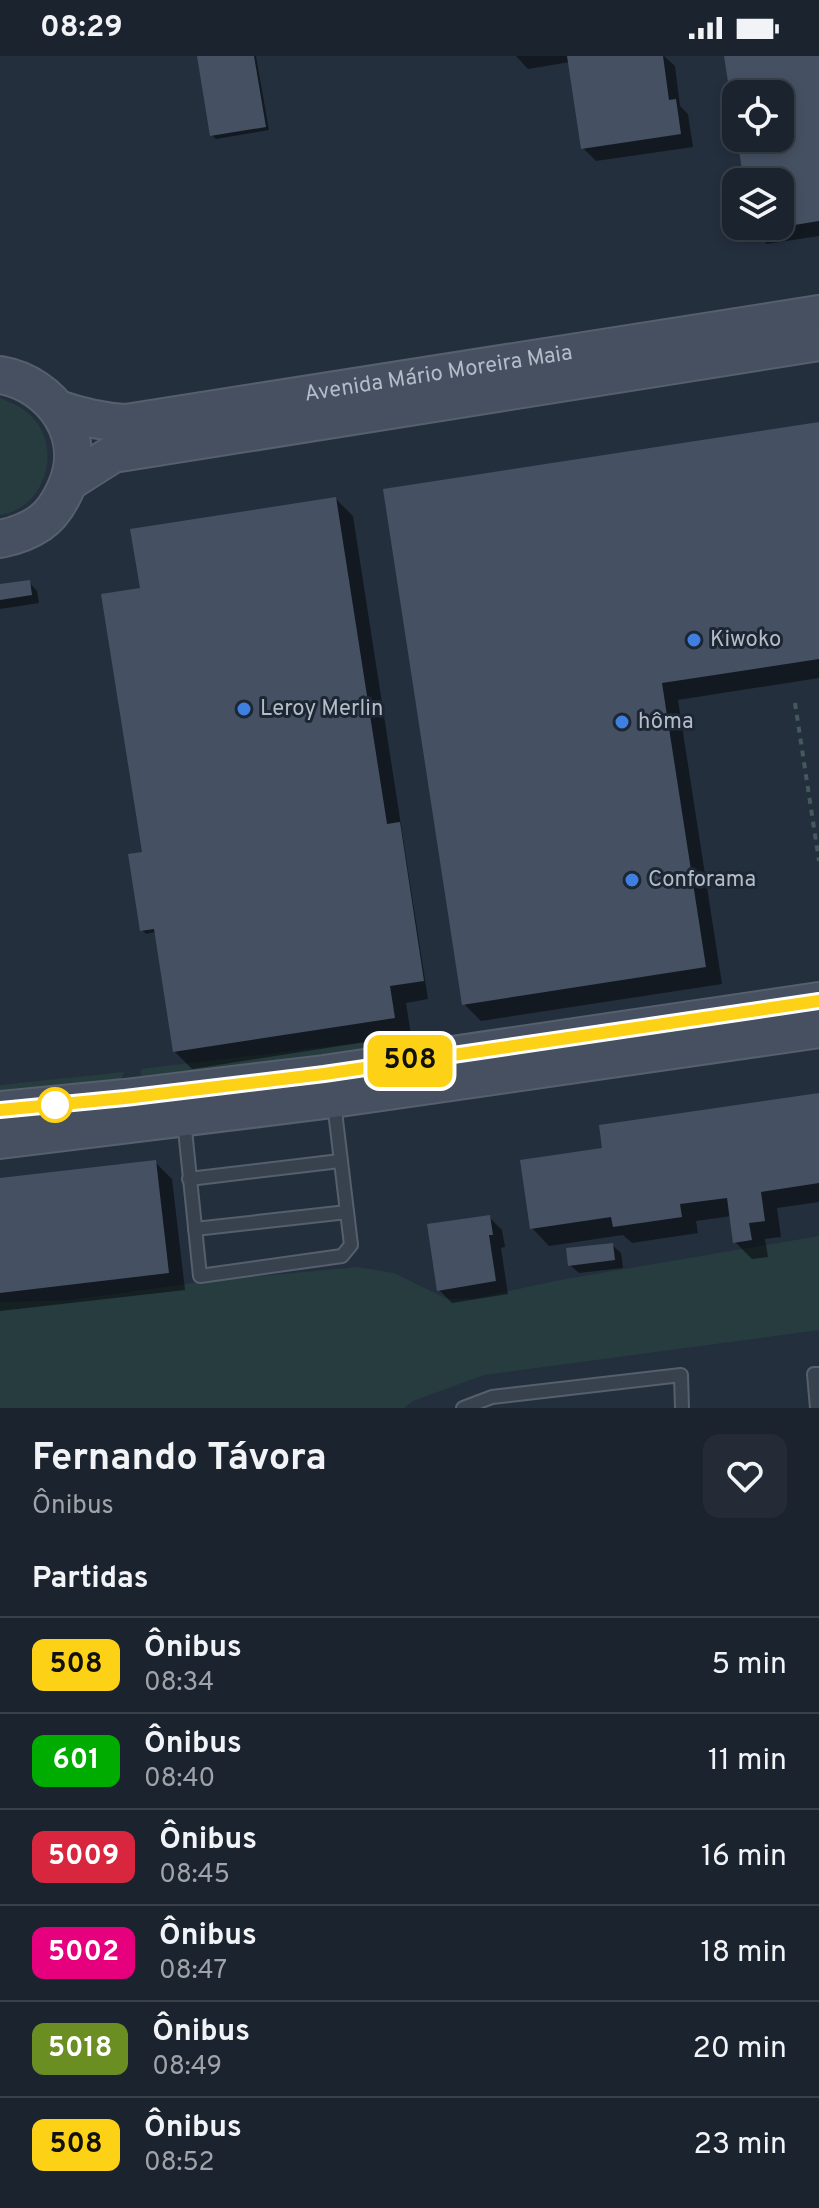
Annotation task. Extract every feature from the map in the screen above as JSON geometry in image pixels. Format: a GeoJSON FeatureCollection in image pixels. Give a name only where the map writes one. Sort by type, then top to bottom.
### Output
{"type":"FeatureCollection","features":[{"type":"Feature","properties":{"kind":"main road","name":"Avenida Mário Moreira Maia"},"geometry":{"type":"LineString","coordinates":[[58,409],[85,418],[126,423],[819,314]]}},
{"type":"Feature","properties":{"kind":"main road","name":"Avenida Mário Moreira Maia"},"geometry":{"type":"LineString","coordinates":[[69,482],[113,454],[819,342]]}},
{"type":"Feature","properties":{"kind":"main road"},"geometry":{"type":"LineString","coordinates":[[0,539],[20,535],[41,522],[58,504],[69,482],[73,463],[67,426],[58,409],[39,390],[5,369]]}},
{"type":"Feature","properties":{"kind":"main road"},"geometry":{"type":"LineString","coordinates":[[0,1110],[324,1074],[819,1001]]}},
{"type":"Feature","properties":{"kind":"main road"},"geometry":{"type":"LineString","coordinates":[[0,1140],[333,1099],[819,1029]]}},
{"type":"Feature","properties":{"kind":"lane"},"geometry":{"type":"LineString","coordinates":[[184,1117],[200,1276],[342,1256],[351,1245],[333,1099]]}},
{"type":"Feature","properties":{"kind":"lane"},"geometry":{"type":"LineString","coordinates":[[189,1179],[340,1161]]}},
{"type":"Feature","properties":{"kind":"lane"},"geometry":{"type":"LineString","coordinates":[[195,1229],[347,1212]]}},
{"type":"Feature","properties":{"kind":"lane"},"geometry":{"type":"LineString","coordinates":[[817,1408],[814,1374],[819,1374]]}},
{"type":"Feature","properties":{"kind":"lane"},"geometry":{"type":"LineString","coordinates":[[463,1408],[492,1397],[681,1375],[682,1408]]}},
{"type":"Feature","properties":{"kind":"path"},"geometry":{"type":"LineString","coordinates":[[795,703],[819,861]]}},
{"type":"Feature","properties":{"kind":"green space"},"geometry":{"type":"Polygon","coordinates":[[[0,398],[32,417],[41,430],[47,460],[38,490],[28,502],[0,515],[0,398]]]}},
{"type":"Feature","properties":{"kind":"green space"},"geometry":{"type":"Polygon","coordinates":[[[372,1041],[375,1054],[140,1083],[141,1069],[372,1041]]]}},
{"type":"Feature","properties":{"kind":"green space"},"geometry":{"type":"Polygon","coordinates":[[[124,1072],[121,1081],[0,1100],[0,1085],[124,1072]]]}},
{"type":"Feature","properties":{"kind":"green space"},"geometry":{"type":"Polygon","coordinates":[[[819,1236],[819,1330],[484,1375],[413,1401],[404,1408],[0,1408],[0,1302],[69,1300],[208,1281],[357,1267],[394,1273],[447,1299],[476,1298],[560,1280],[819,1236]]]}},
{"type":"Feature","properties":{"kind":"building"},"geometry":{"type":"Polygon","coordinates":[[[197,56],[254,56],[266,127],[210,136],[197,56]]]}},
{"type":"Feature","properties":{"kind":"building"},"geometry":{"type":"Polygon","coordinates":[[[567,56],[663,56],[669,100],[676,99],[681,134],[581,149],[567,56]]]}},
{"type":"Feature","properties":{"kind":"building"},"geometry":{"type":"Polygon","coordinates":[[[724,56],[819,56],[819,221],[794,225],[794,168],[742,168],[739,152],[794,152],[794,80],[728,80],[724,56]]]}},
{"type":"Feature","properties":{"kind":"building"},"geometry":{"type":"Polygon","coordinates":[[[819,422],[819,659],[662,683],[706,967],[462,1005],[383,489],[819,422]]]}},
{"type":"Feature","properties":{"kind":"building","name":"Leroy Merlin"},"geometry":{"type":"Polygon","coordinates":[[[336,497],[387,824],[400,822],[424,981],[390,986],[395,1018],[173,1052],[154,929],[140,931],[128,854],[142,852],[101,594],[140,588],[130,529],[336,497]]]}},
{"type":"Feature","properties":{"kind":"building"},"geometry":{"type":"Polygon","coordinates":[[[30,580],[32,595],[0,600],[0,584],[30,580]]]}},
{"type":"Feature","properties":{"kind":"building"},"geometry":{"type":"Polygon","coordinates":[[[819,1093],[819,1183],[761,1192],[765,1221],[749,1223],[752,1240],[733,1243],[727,1198],[680,1204],[682,1217],[613,1227],[611,1217],[530,1229],[520,1160],[602,1148],[599,1125],[819,1093]]]}},
{"type":"Feature","properties":{"kind":"building"},"geometry":{"type":"Polygon","coordinates":[[[156,1160],[169,1273],[0,1293],[0,1178],[156,1160]]]}},
{"type":"Feature","properties":{"kind":"building"},"geometry":{"type":"Polygon","coordinates":[[[490,1215],[493,1235],[489,1235],[496,1281],[437,1291],[427,1224],[490,1215]]]}},
{"type":"Feature","properties":{"kind":"building"},"geometry":{"type":"Polygon","coordinates":[[[613,1243],[615,1260],[568,1266],[566,1248],[613,1243]]]}},
{"type":"Feature","properties":{"kind":"bus line","name":"508"},"geometry":{"type":"LineString","coordinates":[[0,1110],[324,1074],[819,1001]]}},
{"type":"Feature","properties":{"kind":"place","name":"Kiwoko"},"geometry":{"type":"Point","coordinates":[694,640]}},
{"type":"Feature","properties":{"kind":"place","name":"Leroy Merlin"},"geometry":{"type":"Point","coordinates":[244,709]}},
{"type":"Feature","properties":{"kind":"place","name":"hôma"},"geometry":{"type":"Point","coordinates":[622,722]}},
{"type":"Feature","properties":{"kind":"place","name":"Conforama"},"geometry":{"type":"Point","coordinates":[632,880]}}]}
